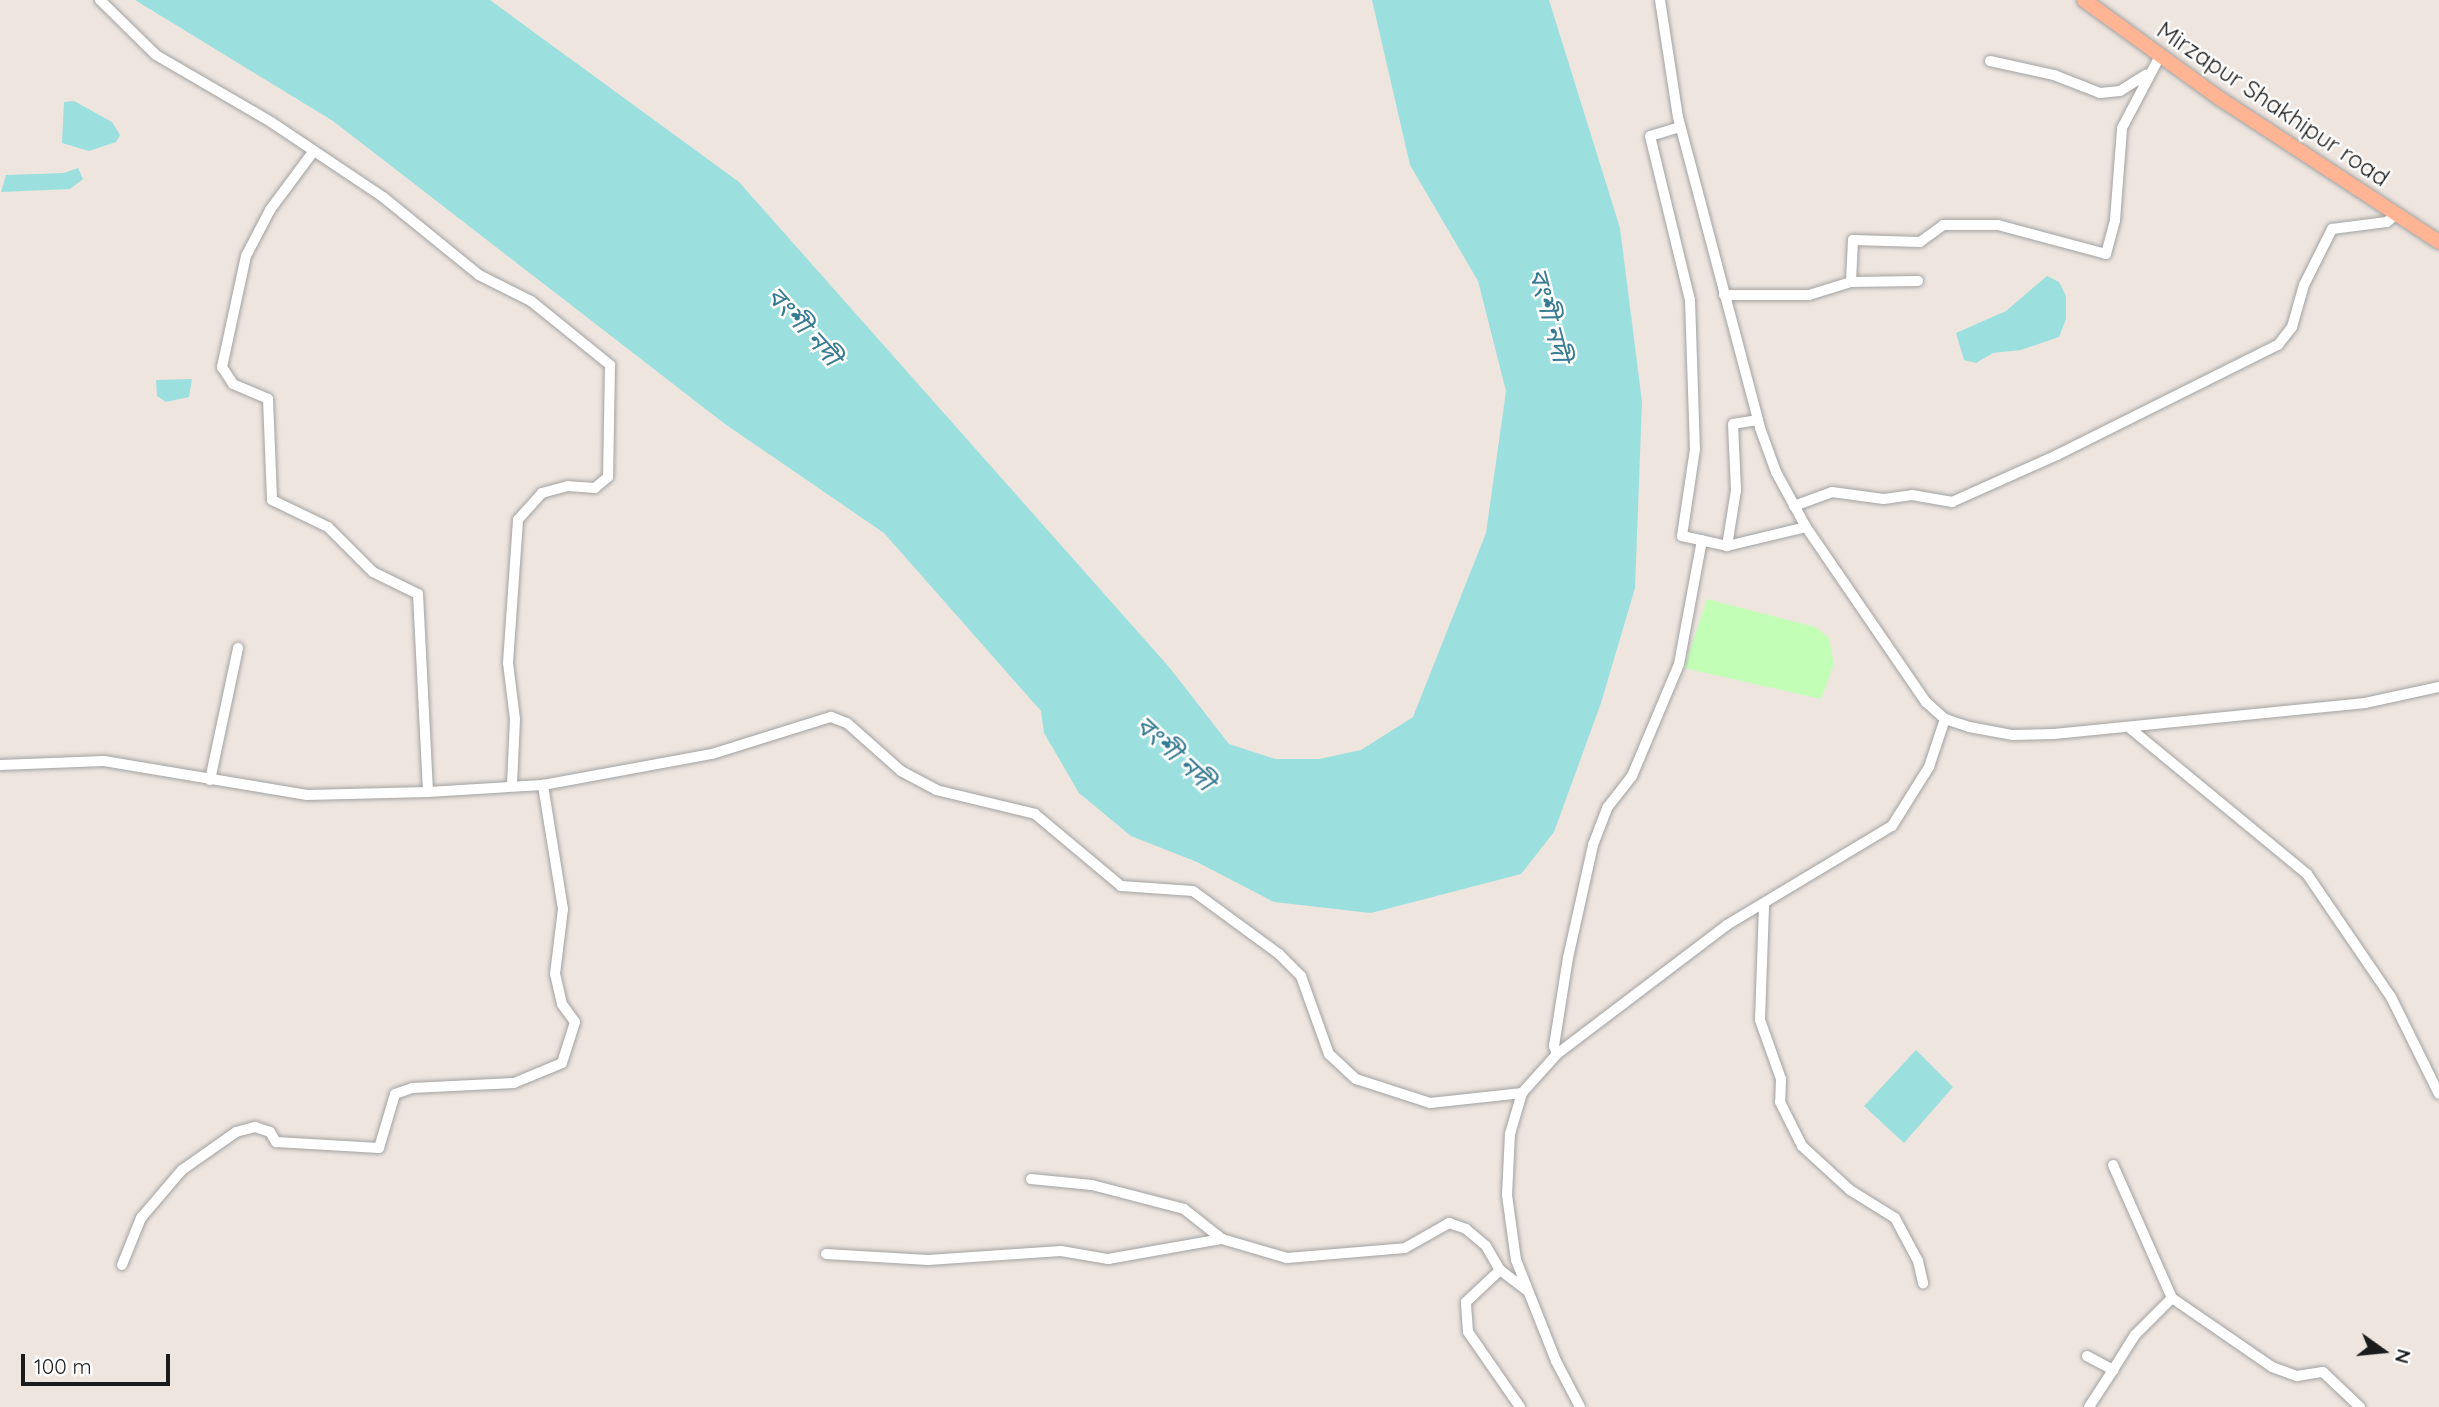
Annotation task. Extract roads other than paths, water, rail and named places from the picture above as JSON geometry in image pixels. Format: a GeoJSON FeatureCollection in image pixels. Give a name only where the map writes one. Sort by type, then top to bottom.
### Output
{"type":"FeatureCollection","features":[{"type":"Feature","properties":{"kind":"main road","name":"Mirzapur Shakhipur road"},"geometry":{"type":"LineString","coordinates":[[2084,0],[2160,56],[2439,242]]}},
{"type":"Feature","properties":{"kind":"street"},"geometry":{"type":"LineString","coordinates":[[100,0],[156,55],[383,197],[479,275],[540,307],[610,365],[608,477],[595,488],[568,486],[542,493],[518,520],[508,663],[515,719],[512,786]]}},
{"type":"Feature","properties":{"kind":"street"},"geometry":{"type":"LineString","coordinates":[[1660,0],[1662,36],[1680,127],[1758,420],[1794,506],[1806,527],[1926,702],[1945,719],[2013,735],[2131,729],[2365,703],[2439,687]]}},
{"type":"Feature","properties":{"kind":"street"},"geometry":{"type":"LineString","coordinates":[[1851,282],[1853,240],[1920,243],[1943,225],[1998,225],[2106,254],[2115,220],[2122,128],[2160,56]]}},
{"type":"Feature","properties":{"kind":"street"},"geometry":{"type":"LineString","coordinates":[[1990,61],[2054,75],[2100,93],[2119,91],[2151,71]]}},
{"type":"Feature","properties":{"kind":"street"},"geometry":{"type":"LineString","coordinates":[[1680,127],[1650,136],[1687,274],[1695,438],[1682,536],[1727,546],[1806,527]]}},
{"type":"Feature","properties":{"kind":"street"},"geometry":{"type":"LineString","coordinates":[[313,152],[270,210],[246,256],[222,367],[233,384],[268,400],[272,500],[328,527],[373,572],[418,594],[428,792]]}},
{"type":"Feature","properties":{"kind":"street"},"geometry":{"type":"LineString","coordinates":[[1794,506],[1832,492],[1884,499],[1912,495],[1952,502],[2057,455],[2278,345],[2292,327],[2304,285],[2333,229],[2387,222],[2396,214]]}},
{"type":"Feature","properties":{"kind":"street"},"geometry":{"type":"LineString","coordinates":[[1724,295],[1809,295],[1851,282],[1918,281]]}},
{"type":"Feature","properties":{"kind":"street"},"geometry":{"type":"LineString","coordinates":[[1727,546],[1736,490],[1733,424],[1758,420]]}},
{"type":"Feature","properties":{"kind":"street"},"geometry":{"type":"LineString","coordinates":[[1557,1054],[1554,1046],[1568,958],[1593,845],[1607,808],[1632,776],[1679,664],[1702,540]]}},
{"type":"Feature","properties":{"kind":"street"},"geometry":{"type":"LineString","coordinates":[[210,780],[238,648]]}},
{"type":"Feature","properties":{"kind":"street"},"geometry":{"type":"LineString","coordinates":[[0,765],[104,761],[307,794],[428,792],[543,785],[712,754],[824,718],[840,720],[901,771],[936,790],[1035,814],[1121,886],[1193,891],[1279,954],[1301,976],[1329,1054],[1356,1079],[1430,1103],[1522,1093]]}},
{"type":"Feature","properties":{"kind":"street"},"geometry":{"type":"LineString","coordinates":[[1580,1407],[1516,1260],[1507,1195],[1510,1134],[1522,1093],[1557,1054],[1727,925],[1764,906],[1892,826],[1929,766],[1945,719]]}},
{"type":"Feature","properties":{"kind":"street"},"geometry":{"type":"LineString","coordinates":[[2131,729],[2307,874],[2391,997],[2439,1094]]}},
{"type":"Feature","properties":{"kind":"street"},"geometry":{"type":"LineString","coordinates":[[122,1265],[141,1218],[182,1170],[236,1132],[255,1127],[284,1143],[379,1148],[395,1094],[412,1088],[514,1083],[562,1063],[575,1022],[562,1004],[555,974],[563,909],[543,785]]}},
{"type":"Feature","properties":{"kind":"street"},"geometry":{"type":"LineString","coordinates":[[1764,906],[1760,1020],[1781,1079],[1780,1102],[1802,1146],[1850,1191],[1895,1217],[1918,1261],[1923,1283]]}},
{"type":"Feature","properties":{"kind":"street"},"geometry":{"type":"LineString","coordinates":[[2113,1165],[2172,1298],[2272,1367],[2297,1376],[2323,1372],[2360,1407]]}},
{"type":"Feature","properties":{"kind":"street"},"geometry":{"type":"LineString","coordinates":[[1031,1179],[1092,1185],[1184,1209],[1222,1239],[1287,1258],[1369,1254],[1424,1241],[1449,1223],[1466,1229],[1486,1246],[1500,1270],[1527,1290]]}},
{"type":"Feature","properties":{"kind":"street"},"geometry":{"type":"LineString","coordinates":[[826,1254],[928,1260],[1061,1251],[1108,1259],[1222,1239]]}},
{"type":"Feature","properties":{"kind":"street"},"geometry":{"type":"LineString","coordinates":[[1500,1270],[1466,1302],[1468,1332],[1520,1407]]}},
{"type":"Feature","properties":{"kind":"street"},"geometry":{"type":"LineString","coordinates":[[2089,1407],[2135,1335],[2172,1298]]}},
{"type":"Feature","properties":{"kind":"street"},"geometry":{"type":"LineString","coordinates":[[2087,1356],[2113,1370]]}},
{"type":"Feature","properties":{"kind":"water","name":"বংশী নদী"},"geometry":{"type":"Polygon","coordinates":[[[135,0],[490,0],[739,182],[1169,667],[1229,744],[1275,759],[1319,759],[1361,750],[1413,717],[1486,533],[1506,391],[1478,281],[1410,165],[1372,0],[1549,0],[1620,228],[1642,402],[1635,588],[1601,703],[1554,832],[1521,874],[1371,913],[1274,902],[1197,862],[1131,836],[1079,793],[1044,733],[1041,711],[884,533],[725,424],[333,121],[135,0]]]}},
{"type":"Feature","properties":{"kind":"water"},"geometry":{"type":"Polygon","coordinates":[[[74,101],[112,122],[120,135],[116,142],[89,151],[62,143],[64,102],[74,101]]]}},
{"type":"Feature","properties":{"kind":"water"},"geometry":{"type":"Polygon","coordinates":[[[78,168],[83,179],[70,189],[1,192],[6,175],[64,173],[78,168]]]}},
{"type":"Feature","properties":{"kind":"water"},"geometry":{"type":"Polygon","coordinates":[[[2047,276],[2059,282],[2066,296],[2066,319],[2059,337],[2021,350],[1993,353],[1976,363],[1964,360],[1956,333],[2006,311],[2047,276]]]}},
{"type":"Feature","properties":{"kind":"water"},"geometry":{"type":"Polygon","coordinates":[[[192,379],[189,397],[166,402],[157,396],[156,380],[192,379]]]}},
{"type":"Feature","properties":{"kind":"water"},"geometry":{"type":"Polygon","coordinates":[[[1916,1050],[1953,1087],[1904,1143],[1864,1106],[1916,1050]]]}}]}
